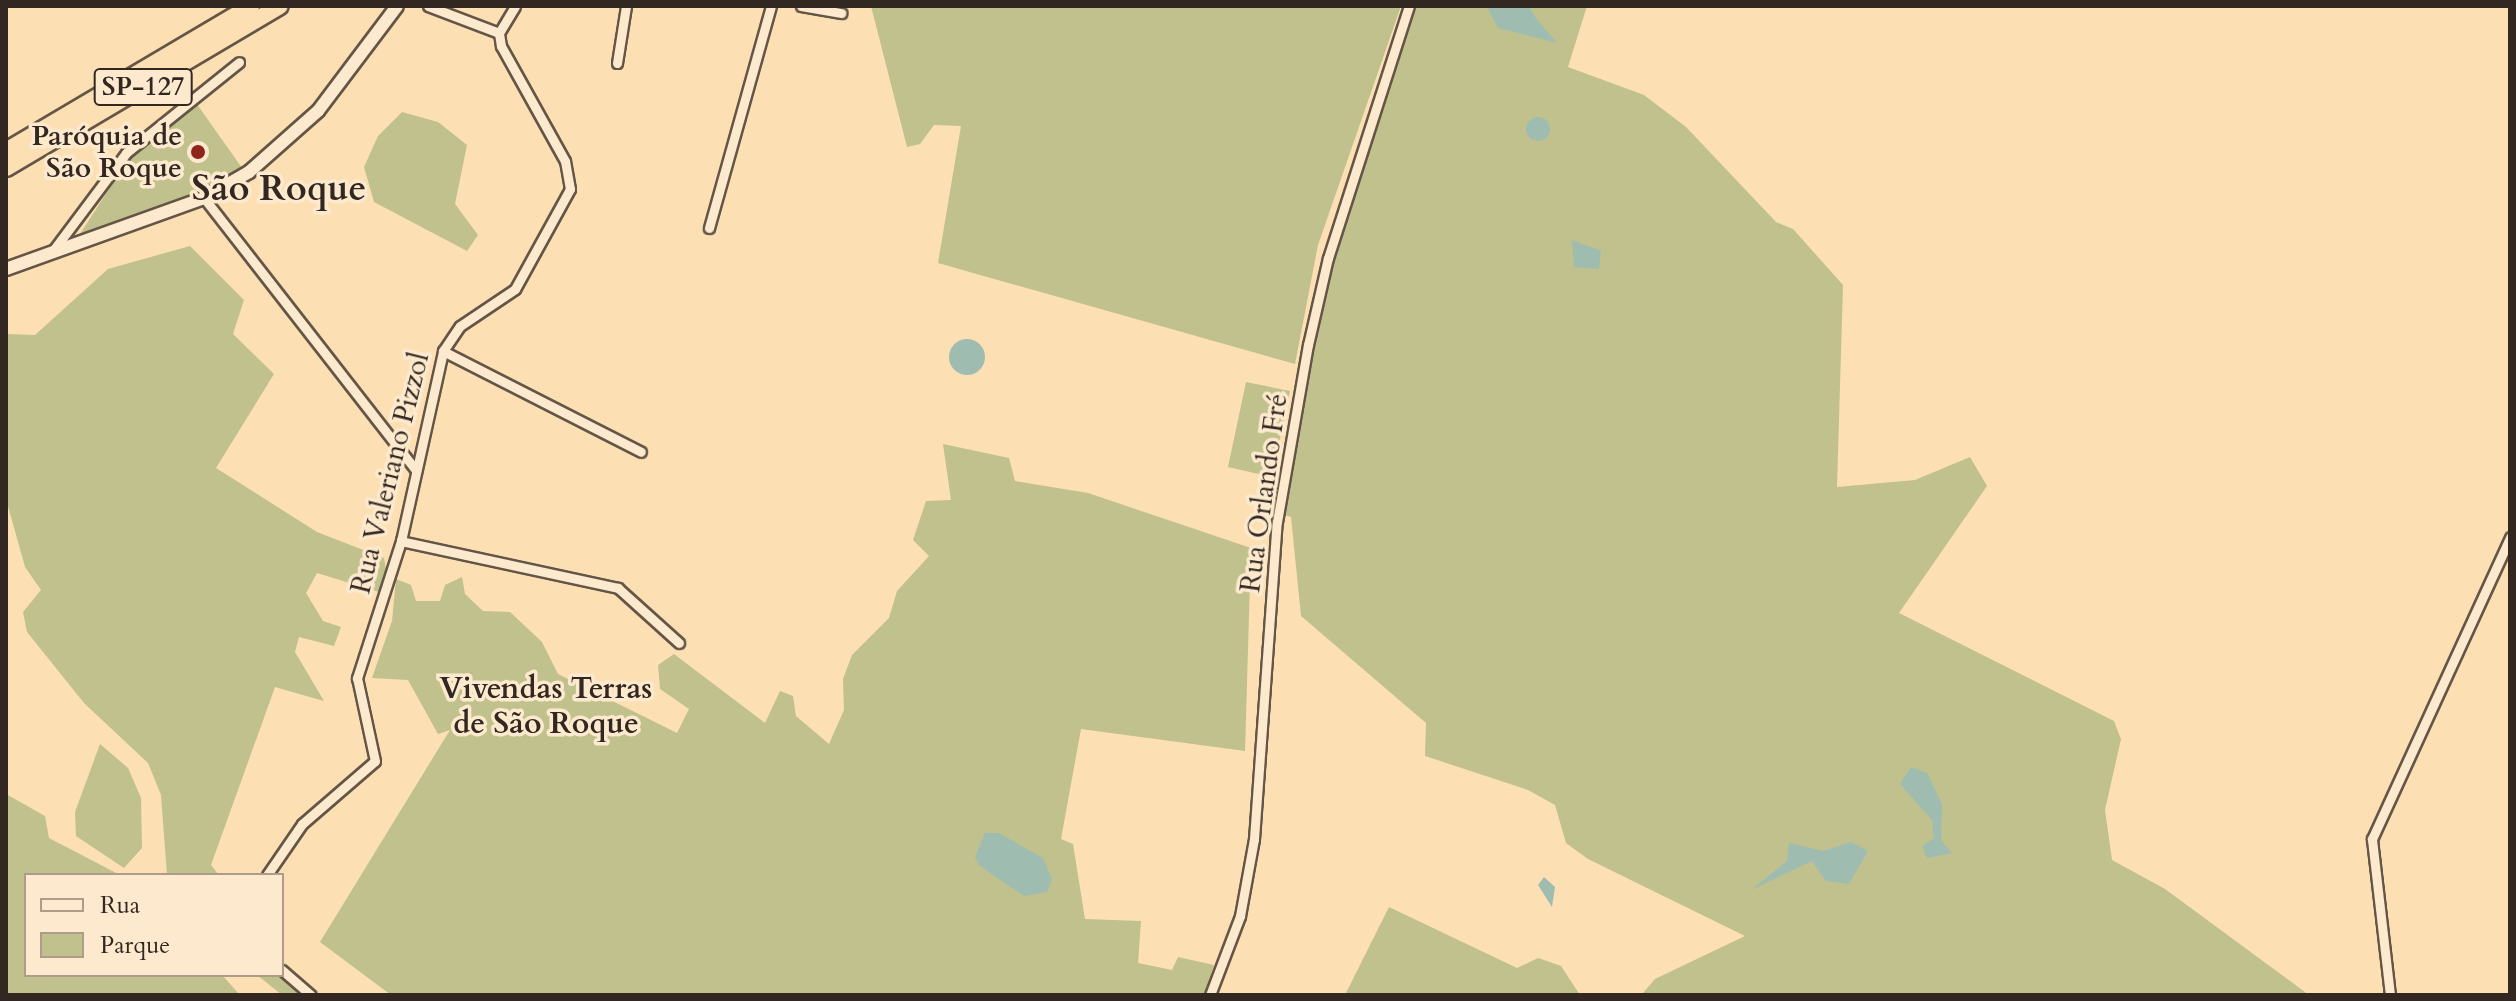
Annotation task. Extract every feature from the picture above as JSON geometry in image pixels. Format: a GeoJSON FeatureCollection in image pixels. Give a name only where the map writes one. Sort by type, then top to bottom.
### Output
{"type":"FeatureCollection","features":[{"type":"Feature","properties":{"kind":"highway","name":"SP-127"},"geometry":{"type":"LineString","coordinates":[[6,151],[251,6]]}},
{"type":"Feature","properties":{"kind":"highway","name":"SP-127"},"geometry":{"type":"LineString","coordinates":[[6,168],[280,6]]}},
{"type":"Feature","properties":{"kind":"street"},"geometry":{"type":"LineString","coordinates":[[6,269],[204,198],[301,129],[397,6]]}},
{"type":"Feature","properties":{"kind":"street"},"geometry":{"type":"LineString","coordinates":[[428,6],[499,33],[515,6]]}},
{"type":"Feature","properties":{"kind":"street"},"geometry":{"type":"LineString","coordinates":[[617,63],[626,6]]}},
{"type":"Feature","properties":{"kind":"street"},"geometry":{"type":"LineString","coordinates":[[709,228],[771,6]]}},
{"type":"Feature","properties":{"kind":"street"},"geometry":{"type":"LineString","coordinates":[[801,6],[841,13]]}},
{"type":"Feature","properties":{"kind":"street","name":"Rua Orlando Fré"},"geometry":{"type":"LineString","coordinates":[[1210,995],[1240,916],[1254,839],[1277,522],[1308,345],[1328,258],[1409,6]]}},
{"type":"Feature","properties":{"kind":"street","name":"Rua Valeriano Pizzol"},"geometry":{"type":"LineString","coordinates":[[268,873],[302,824],[375,761],[355,692],[401,541],[443,351],[460,326],[515,289],[570,189],[565,161],[499,33]]}},
{"type":"Feature","properties":{"kind":"street"},"geometry":{"type":"LineString","coordinates":[[50,255],[126,153],[239,62]]}},
{"type":"Feature","properties":{"kind":"street"},"geometry":{"type":"LineString","coordinates":[[204,198],[416,470]]}},
{"type":"Feature","properties":{"kind":"street"},"geometry":{"type":"LineString","coordinates":[[443,351],[641,452]]}},
{"type":"Feature","properties":{"kind":"street"},"geometry":{"type":"LineString","coordinates":[[2390,995],[2370,872],[2372,839],[2510,537]]}},
{"type":"Feature","properties":{"kind":"street"},"geometry":{"type":"LineString","coordinates":[[401,541],[618,588],[679,643]]}},
{"type":"Feature","properties":{"kind":"street"},"geometry":{"type":"LineString","coordinates":[[284,972],[311,995]]}},
{"type":"Feature","properties":{"kind":"green space"},"geometry":{"type":"Polygon","coordinates":[[[871,6],[1401,6],[1318,245],[1295,364],[938,263],[961,126],[934,125],[920,144],[907,147],[871,6]]]}},
{"type":"Feature","properties":{"kind":"green space"},"geometry":{"type":"Polygon","coordinates":[[[1416,6],[1587,6],[1568,67],[1644,95],[1686,127],[1776,222],[1793,229],[1843,285],[1837,487],[1915,480],[1970,457],[1987,486],[1899,613],[2114,721],[2121,739],[2105,810],[2112,860],[2165,889],[2309,995],[1621,995],[1643,993],[1655,979],[1745,936],[1588,859],[1566,843],[1555,805],[1528,790],[1425,756],[1426,723],[1301,616],[1291,517],[1284,515],[1314,351],[1333,259],[1416,6]]]}},
{"type":"Feature","properties":{"kind":"green space"},"geometry":{"type":"Polygon","coordinates":[[[194,100],[242,168],[200,193],[80,234],[129,158],[194,100]]]}},
{"type":"Feature","properties":{"kind":"green space"},"geometry":{"type":"Polygon","coordinates":[[[402,112],[438,122],[467,145],[455,204],[478,235],[467,251],[374,202],[364,167],[378,136],[402,112]]]}},
{"type":"Feature","properties":{"kind":"green space"},"geometry":{"type":"Polygon","coordinates":[[[190,246],[244,300],[233,334],[274,374],[216,468],[317,532],[384,558],[386,570],[379,592],[317,573],[306,593],[323,621],[341,627],[334,646],[299,637],[295,652],[324,701],[275,687],[211,865],[217,873],[167,873],[161,795],[148,763],[84,703],[27,632],[23,612],[41,590],[25,567],[6,499],[6,334],[35,335],[108,269],[190,246]]]}},
{"type":"Feature","properties":{"kind":"green space"},"geometry":{"type":"Polygon","coordinates":[[[1246,382],[1290,391],[1272,477],[1228,467],[1246,382]]]}},
{"type":"Feature","properties":{"kind":"green space"},"geometry":{"type":"Polygon","coordinates":[[[943,444],[1009,458],[1015,481],[1088,493],[1251,548],[1245,751],[1081,729],[1061,839],[1073,844],[1085,919],[1141,921],[1138,963],[1172,970],[1178,957],[1214,965],[1204,995],[391,995],[320,942],[450,730],[438,734],[408,680],[372,678],[392,621],[396,579],[411,585],[416,601],[440,601],[445,585],[462,577],[465,594],[483,611],[510,612],[542,642],[558,674],[677,733],[689,709],[660,689],[658,665],[674,654],[765,723],[780,691],[793,696],[796,716],[829,744],[844,710],[843,679],[852,655],[889,618],[897,591],[929,556],[913,540],[926,501],[951,500],[943,444]]]}},
{"type":"Feature","properties":{"kind":"green space"},"geometry":{"type":"Polygon","coordinates":[[[100,744],[128,768],[141,798],[142,848],[124,868],[76,836],[75,812],[100,744]]]}},
{"type":"Feature","properties":{"kind":"green space"},"geometry":{"type":"Polygon","coordinates":[[[6,794],[45,816],[49,838],[116,873],[24,873],[24,977],[224,977],[240,995],[6,995],[6,794]]]}},
{"type":"Feature","properties":{"kind":"green space"},"geometry":{"type":"Polygon","coordinates":[[[1389,907],[1517,968],[1538,958],[1561,966],[1580,995],[1345,995],[1389,907]]]}},
{"type":"Feature","properties":{"kind":"green space"},"geometry":{"type":"Polygon","coordinates":[[[260,977],[284,977],[303,995],[282,995],[260,977]]]}},
{"type":"Feature","properties":{"kind":"shaded area"},"geometry":{"type":"Polygon","coordinates":[[[1529,6],[1557,43],[1498,28],[1487,7],[1529,6]]]}},
{"type":"Feature","properties":{"kind":"shaded area"},"geometry":{"type":"Polygon","coordinates":[[[1538,117],[1547,120],[1550,129],[1547,138],[1538,141],[1529,138],[1526,129],[1529,120],[1538,117]]]}},
{"type":"Feature","properties":{"kind":"shaded area"},"geometry":{"type":"Polygon","coordinates":[[[1572,240],[1601,251],[1599,269],[1574,267],[1572,240]]]}},
{"type":"Feature","properties":{"kind":"shaded area"},"geometry":{"type":"Polygon","coordinates":[[[967,339],[980,344],[985,357],[980,370],[967,375],[954,370],[949,357],[954,344],[967,339]]]}},
{"type":"Feature","properties":{"kind":"shaded area"},"geometry":{"type":"Polygon","coordinates":[[[1911,767],[1927,773],[1942,804],[1941,840],[1952,853],[1927,858],[1922,846],[1934,838],[1932,820],[1900,784],[1911,767]]]}},
{"type":"Feature","properties":{"kind":"shaded area"},"geometry":{"type":"Polygon","coordinates":[[[985,833],[999,833],[1043,858],[1052,879],[1047,892],[1024,896],[980,866],[975,857],[985,833]]]}},
{"type":"Feature","properties":{"kind":"shaded area"},"geometry":{"type":"Polygon","coordinates":[[[1851,842],[1868,851],[1849,884],[1826,881],[1812,861],[1751,890],[1787,861],[1789,843],[1823,851],[1851,842]]]}},
{"type":"Feature","properties":{"kind":"shaded area"},"geometry":{"type":"Polygon","coordinates":[[[1544,877],[1555,887],[1552,907],[1538,885],[1544,877]]]}},
{"type":"Feature","properties":{"kind":"place","name":"Paróquia de São Roque"},"geometry":{"type":"Point","coordinates":[198,152]}},
{"type":"Feature","properties":{"kind":"district","name":"São Roque"},"geometry":{"type":"Point","coordinates":[279,189]}},
{"type":"Feature","properties":{"kind":"district","name":"Vivendas Terras de São Roque"},"geometry":{"type":"Point","coordinates":[546,706]}}]}
